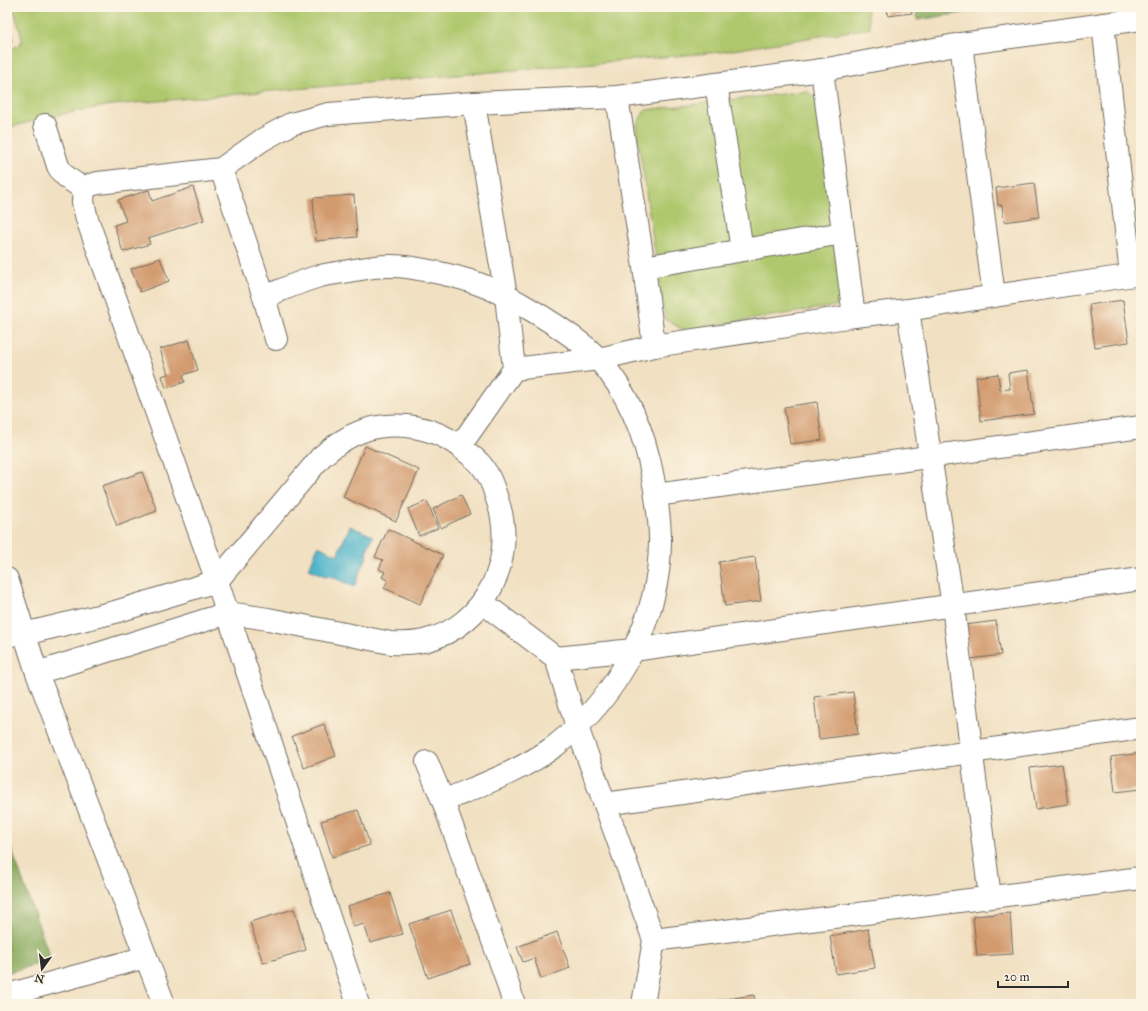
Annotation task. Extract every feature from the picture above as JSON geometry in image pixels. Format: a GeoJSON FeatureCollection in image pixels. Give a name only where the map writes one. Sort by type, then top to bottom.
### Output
{"type":"FeatureCollection","features":[{"type":"Feature","properties":{"kind":"street"},"geometry":{"type":"LineString","coordinates":[[84,189],[90,185],[98,183],[221,169],[262,140],[291,124],[328,114],[474,103],[617,97],[822,70],[961,44],[1141,19]]}},
{"type":"Feature","properties":{"kind":"street"},"geometry":{"type":"LineString","coordinates":[[514,369],[599,359],[654,346],[854,316],[908,310],[1136,275],[1103,24]]}},
{"type":"Feature","properties":{"kind":"street"},"geometry":{"type":"LineString","coordinates":[[961,44],[994,296]]}},
{"type":"Feature","properties":{"kind":"street"},"geometry":{"type":"LineString","coordinates":[[822,70],[854,316]]}},
{"type":"Feature","properties":{"kind":"street"},"geometry":{"type":"LineString","coordinates":[[716,84],[742,250]]}},
{"type":"Feature","properties":{"kind":"street"},"geometry":{"type":"LineString","coordinates":[[617,97],[644,267],[654,346]]}},
{"type":"Feature","properties":{"kind":"street"},"geometry":{"type":"LineString","coordinates":[[460,446],[514,369],[506,296],[474,103]]}},
{"type":"Feature","properties":{"kind":"street"},"geometry":{"type":"LineString","coordinates":[[45,125],[61,172],[67,178],[84,189]]}},
{"type":"Feature","properties":{"kind":"street"},"geometry":{"type":"LineString","coordinates":[[221,169],[264,297],[276,339]]}},
{"type":"Feature","properties":{"kind":"street"},"geometry":{"type":"LineString","coordinates":[[84,189],[83,202],[87,219],[218,581],[358,1004]]}},
{"type":"Feature","properties":{"kind":"street"},"geometry":{"type":"LineString","coordinates":[[644,267],[843,233]]}},
{"type":"Feature","properties":{"kind":"street"},"geometry":{"type":"LineString","coordinates":[[264,297],[320,276],[373,267],[409,267],[462,278],[481,284],[544,317],[571,335],[599,359],[619,385],[630,404],[638,423],[650,463],[656,495],[660,537],[658,572],[648,613],[633,650],[609,690],[594,709],[555,746],[518,770],[443,801]]}},
{"type":"Feature","properties":{"kind":"street"},"geometry":{"type":"LineString","coordinates":[[908,310],[953,606],[990,897]]}},
{"type":"Feature","properties":{"kind":"street"},"geometry":{"type":"LineString","coordinates":[[16,635],[115,612],[218,581],[321,457],[335,445],[350,436],[368,429],[384,426],[417,427],[439,434],[460,446],[484,468],[491,481],[500,506],[504,526],[501,564],[496,580],[483,603],[467,619],[452,629],[426,640],[408,644],[391,643],[268,619],[228,613],[38,673]]}},
{"type":"Feature","properties":{"kind":"street"},"geometry":{"type":"LineString","coordinates":[[656,495],[1141,426]]}},
{"type":"Feature","properties":{"kind":"street"},"geometry":{"type":"LineString","coordinates":[[7,579],[16,635],[38,673],[164,1004]]}},
{"type":"Feature","properties":{"kind":"street"},"geometry":{"type":"LineString","coordinates":[[556,658],[633,650],[1141,579]]}},
{"type":"Feature","properties":{"kind":"street"},"geometry":{"type":"LineString","coordinates":[[483,603],[556,658],[577,726],[654,940],[644,1004]]}},
{"type":"Feature","properties":{"kind":"street"},"geometry":{"type":"LineString","coordinates":[[141,604],[152,637]]}},
{"type":"Feature","properties":{"kind":"street"},"geometry":{"type":"LineString","coordinates":[[605,804],[1141,728]]}},
{"type":"Feature","properties":{"kind":"street"},"geometry":{"type":"LineString","coordinates":[[427,762],[443,801],[514,1004]]}},
{"type":"Feature","properties":{"kind":"street"},"geometry":{"type":"LineString","coordinates":[[654,940],[1141,878]]}},
{"type":"Feature","properties":{"kind":"street"},"geometry":{"type":"LineString","coordinates":[[7,995],[146,957]]}},
{"type":"Feature","properties":{"kind":"green space"},"geometry":{"type":"Polygon","coordinates":[[[13,7],[867,7],[870,28],[721,52],[112,105],[57,115],[7,128],[7,52],[20,44],[22,39],[13,7]]]}},
{"type":"Feature","properties":{"kind":"green space"},"geometry":{"type":"Polygon","coordinates":[[[916,7],[1002,7],[917,20],[916,7]]]}},
{"type":"Feature","properties":{"kind":"green space"},"geometry":{"type":"Polygon","coordinates":[[[807,91],[818,101],[843,289],[836,306],[683,330],[665,319],[636,126],[645,110],[807,91]]]}},
{"type":"Feature","properties":{"kind":"green space"},"geometry":{"type":"Polygon","coordinates":[[[7,837],[51,960],[7,973],[7,837]]]}},
{"type":"Feature","properties":{"kind":"water"},"geometry":{"type":"Polygon","coordinates":[[[350,526],[373,536],[366,552],[368,554],[354,587],[328,575],[327,577],[309,569],[318,546],[337,555],[350,526]]]}},
{"type":"Feature","properties":{"kind":"building"},"geometry":{"type":"Polygon","coordinates":[[[887,7],[911,7],[912,13],[888,16],[887,7]]]}},
{"type":"Feature","properties":{"kind":"building"},"geometry":{"type":"Polygon","coordinates":[[[7,26],[12,41],[7,42],[7,26]]]}},
{"type":"Feature","properties":{"kind":"building"},"geometry":{"type":"Polygon","coordinates":[[[1034,183],[1039,217],[1004,222],[1002,205],[998,205],[996,188],[1034,183]]]}},
{"type":"Feature","properties":{"kind":"building"},"geometry":{"type":"Polygon","coordinates":[[[193,187],[204,220],[148,238],[150,244],[123,252],[114,225],[126,221],[118,200],[149,190],[152,201],[193,187]]]}},
{"type":"Feature","properties":{"kind":"building"},"geometry":{"type":"Polygon","coordinates":[[[354,195],[357,237],[316,241],[313,198],[354,195]]]}},
{"type":"Feature","properties":{"kind":"building"},"geometry":{"type":"Polygon","coordinates":[[[160,258],[169,281],[140,292],[131,269],[160,258]]]}},
{"type":"Feature","properties":{"kind":"building"},"geometry":{"type":"Polygon","coordinates":[[[1123,300],[1129,342],[1095,347],[1089,305],[1123,300]]]}},
{"type":"Feature","properties":{"kind":"building"},"geometry":{"type":"Polygon","coordinates":[[[189,340],[198,370],[183,375],[185,382],[166,388],[162,376],[168,374],[160,349],[189,340]]]}},
{"type":"Feature","properties":{"kind":"building"},"geometry":{"type":"Polygon","coordinates":[[[1028,370],[1034,414],[981,421],[976,377],[998,374],[1000,390],[1010,389],[1008,373],[1028,370]]]}},
{"type":"Feature","properties":{"kind":"building"},"geometry":{"type":"Polygon","coordinates":[[[817,402],[822,440],[790,444],[784,407],[817,402]]]}},
{"type":"Feature","properties":{"kind":"building"},"geometry":{"type":"Polygon","coordinates":[[[365,446],[419,470],[396,521],[343,497],[365,446]]]}},
{"type":"Feature","properties":{"kind":"building"},"geometry":{"type":"Polygon","coordinates":[[[142,472],[157,511],[117,526],[102,486],[142,472]]]}},
{"type":"Feature","properties":{"kind":"building"},"geometry":{"type":"Polygon","coordinates":[[[461,495],[470,514],[441,528],[433,509],[461,495]]]}},
{"type":"Feature","properties":{"kind":"building"},"geometry":{"type":"Polygon","coordinates":[[[427,501],[438,528],[419,536],[408,509],[427,501]]]}},
{"type":"Feature","properties":{"kind":"building"},"geometry":{"type":"Polygon","coordinates":[[[388,529],[443,555],[420,604],[384,588],[388,580],[382,577],[385,572],[379,569],[383,560],[375,557],[388,529]]]}},
{"type":"Feature","properties":{"kind":"building"},"geometry":{"type":"Polygon","coordinates":[[[755,557],[761,601],[725,606],[719,562],[755,557]]]}},
{"type":"Feature","properties":{"kind":"building"},"geometry":{"type":"Polygon","coordinates":[[[996,621],[1001,655],[970,659],[965,625],[996,621]]]}},
{"type":"Feature","properties":{"kind":"building"},"geometry":{"type":"Polygon","coordinates":[[[853,692],[858,734],[819,739],[814,697],[853,692]]]}},
{"type":"Feature","properties":{"kind":"building"},"geometry":{"type":"Polygon","coordinates":[[[324,724],[336,756],[304,768],[292,736],[324,724]]]}},
{"type":"Feature","properties":{"kind":"building"},"geometry":{"type":"Polygon","coordinates":[[[1141,753],[1141,789],[1115,792],[1111,757],[1141,753]]]}},
{"type":"Feature","properties":{"kind":"building"},"geometry":{"type":"Polygon","coordinates":[[[1062,764],[1068,804],[1036,809],[1030,768],[1062,764]]]}},
{"type":"Feature","properties":{"kind":"building"},"geometry":{"type":"Polygon","coordinates":[[[358,810],[370,845],[332,857],[321,821],[358,810]]]}},
{"type":"Feature","properties":{"kind":"building"},"geometry":{"type":"Polygon","coordinates":[[[390,893],[403,934],[370,943],[364,924],[353,927],[347,906],[390,893]]]}},
{"type":"Feature","properties":{"kind":"building"},"geometry":{"type":"Polygon","coordinates":[[[294,909],[306,950],[263,963],[250,922],[294,909]]]}},
{"type":"Feature","properties":{"kind":"building"},"geometry":{"type":"Polygon","coordinates":[[[451,910],[470,964],[428,978],[409,924],[451,910]]]}},
{"type":"Feature","properties":{"kind":"building"},"geometry":{"type":"Polygon","coordinates":[[[1010,913],[1013,954],[977,956],[973,916],[1010,913]]]}},
{"type":"Feature","properties":{"kind":"building"},"geometry":{"type":"Polygon","coordinates":[[[868,929],[875,968],[836,974],[830,936],[868,929]]]}},
{"type":"Feature","properties":{"kind":"building"},"geometry":{"type":"Polygon","coordinates":[[[557,932],[570,968],[541,979],[534,958],[523,962],[517,947],[557,932]]]}},
{"type":"Feature","properties":{"kind":"building"},"geometry":{"type":"Polygon","coordinates":[[[754,995],[755,1004],[712,1004],[712,1001],[754,995]]]}}]}
